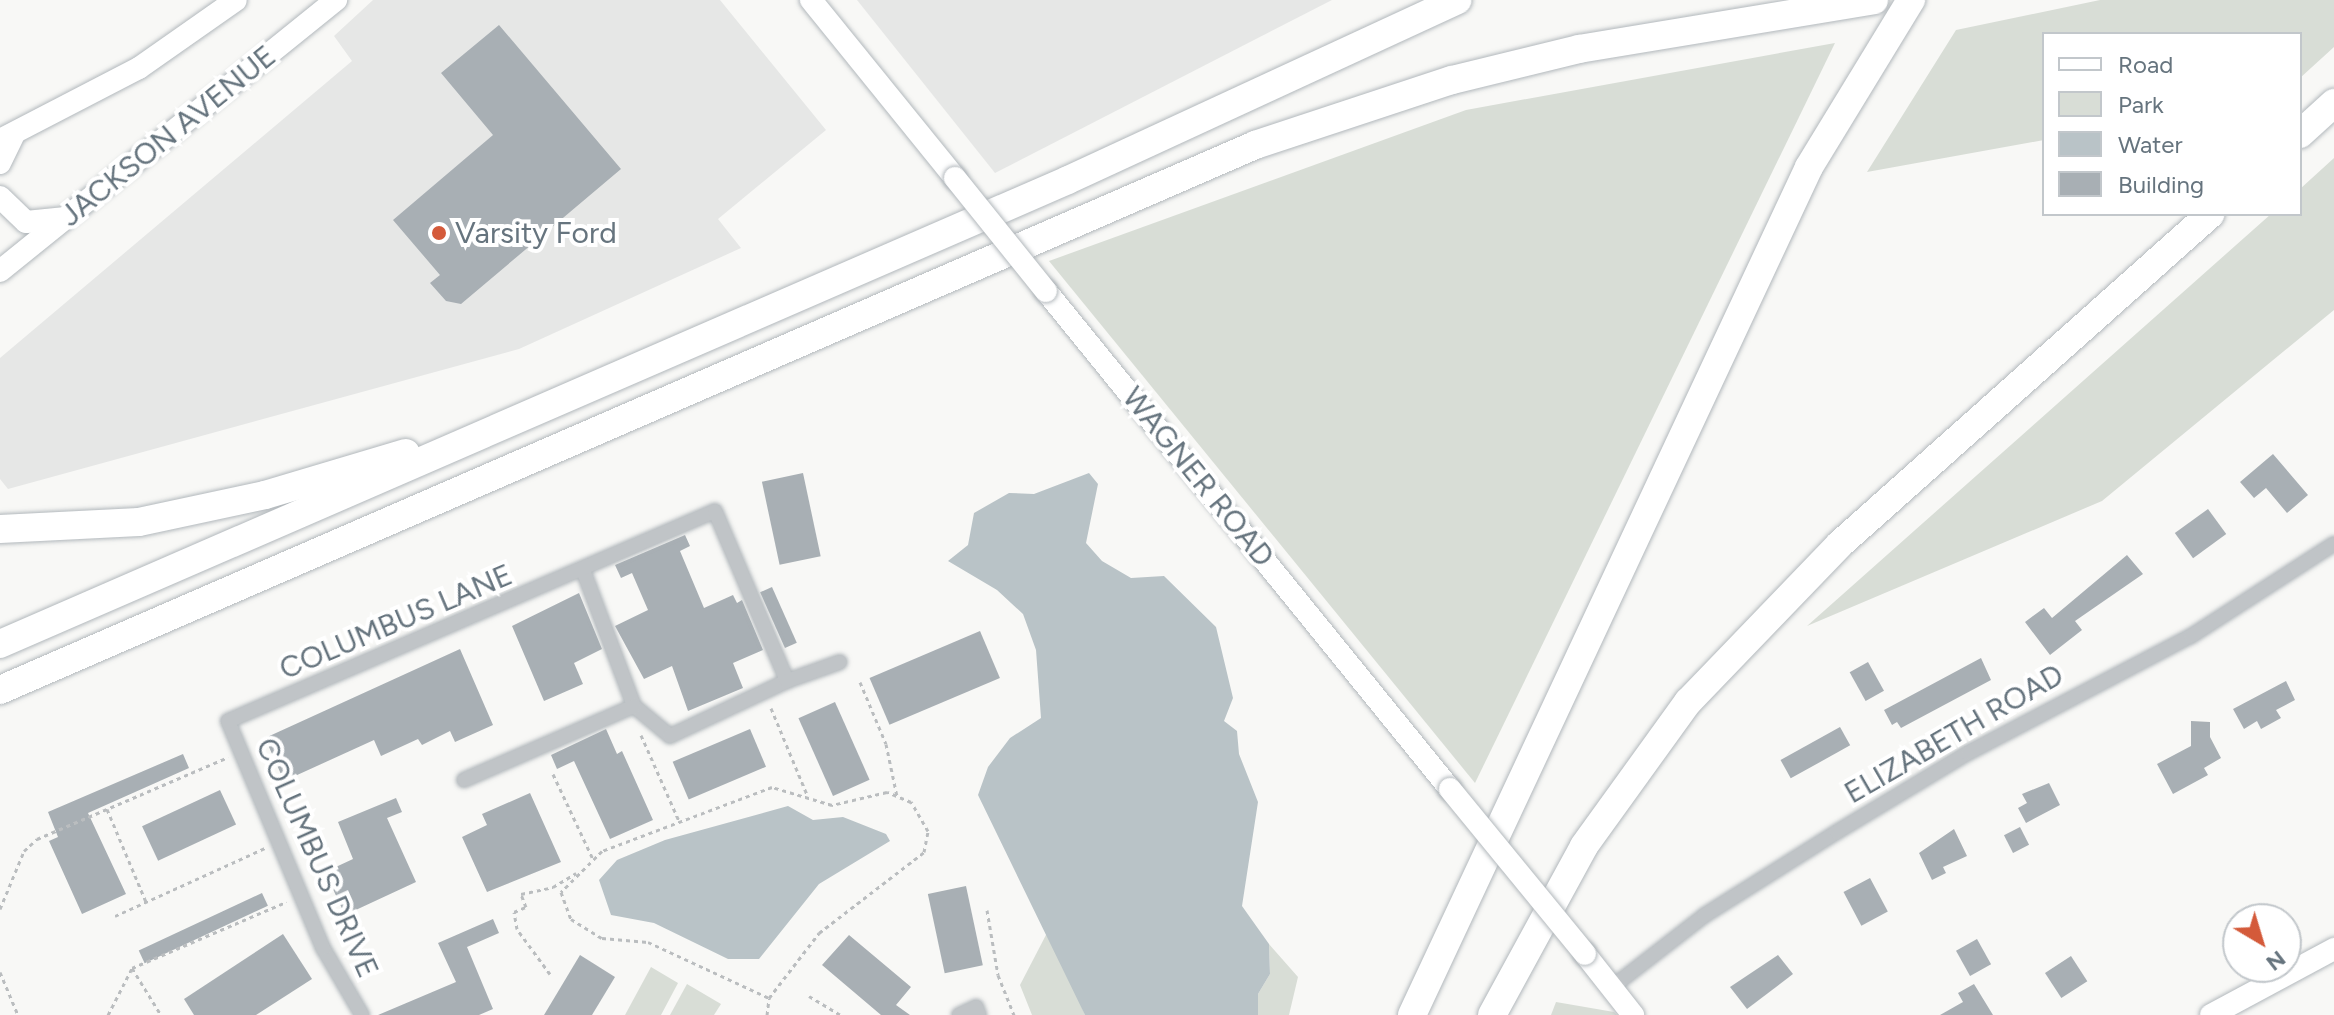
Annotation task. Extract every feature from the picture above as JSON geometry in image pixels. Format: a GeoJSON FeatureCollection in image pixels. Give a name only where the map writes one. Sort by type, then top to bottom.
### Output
{"type":"FeatureCollection","features":[{"type":"Feature","properties":{"kind":"highway"},"geometry":{"type":"LineString","coordinates":[[0,644],[1068,180],[1457,0]]}},
{"type":"Feature","properties":{"kind":"highway"},"geometry":{"type":"LineString","coordinates":[[0,690],[1255,145],[1452,80],[1579,49],[1874,0]]}},
{"type":"Feature","properties":{"kind":"highway"},"geometry":{"type":"LineString","coordinates":[[1412,1015],[1809,167],[1911,0]]}},
{"type":"Feature","properties":{"kind":"highway"},"geometry":{"type":"LineString","coordinates":[[2302,132],[2334,103]]}},
{"type":"Feature","properties":{"kind":"highway"},"geometry":{"type":"LineString","coordinates":[[1492,1015],[1584,846],[1637,767],[1699,691],[1840,544],[2208,216]]}},
{"type":"Feature","properties":{"kind":"highway"},"geometry":{"type":"LineString","coordinates":[[0,529],[139,522],[265,495],[526,418]]}},
{"type":"Feature","properties":{"kind":"main road"},"geometry":{"type":"LineString","coordinates":[[0,163],[7,137],[139,68],[236,0]]}},
{"type":"Feature","properties":{"kind":"main road","name":"JACKSON AVENUE"},"geometry":{"type":"LineString","coordinates":[[0,271],[336,0]]}},
{"type":"Feature","properties":{"kind":"main road","name":"WAGNER ROAD"},"geometry":{"type":"LineString","coordinates":[[811,0],[1633,1015]]}},
{"type":"Feature","properties":{"kind":"main road"},"geometry":{"type":"LineString","coordinates":[[0,197],[26,222],[67,218]]}},
{"type":"Feature","properties":{"kind":"main road"},"geometry":{"type":"LineString","coordinates":[[2211,1015],[2334,949]]}},
{"type":"Feature","properties":{"kind":"street","name":"COLUMBUS LANE"},"geometry":{"type":"LineString","coordinates":[[228,721],[715,511],[787,681]]}},
{"type":"Feature","properties":{"kind":"street","name":"ELIZABETH ROAD"},"geometry":{"type":"LineString","coordinates":[[1611,988],[1705,915],[1837,832],[1968,753],[2191,636],[2334,544]]}},
{"type":"Feature","properties":{"kind":"street"},"geometry":{"type":"LineString","coordinates":[[583,570],[634,706],[670,736],[787,681],[840,662]]}},
{"type":"Feature","properties":{"kind":"street"},"geometry":{"type":"LineString","coordinates":[[464,780],[634,706]]}},
{"type":"Feature","properties":{"kind":"street","name":"COLUMBUS DRIVE"},"geometry":{"type":"LineString","coordinates":[[228,721],[323,948],[362,1015]]}},
{"type":"Feature","properties":{"kind":"street"},"geometry":{"type":"LineString","coordinates":[[959,1015],[976,1007],[979,1015]]}},
{"type":"Feature","properties":{"kind":"path"},"geometry":{"type":"LineString","coordinates":[[860,682],[886,744],[897,796]]}},
{"type":"Feature","properties":{"kind":"path"},"geometry":{"type":"LineString","coordinates":[[770,706],[808,797]]}},
{"type":"Feature","properties":{"kind":"path"},"geometry":{"type":"LineString","coordinates":[[641,735],[680,823]]}},
{"type":"Feature","properties":{"kind":"path"},"geometry":{"type":"LineString","coordinates":[[0,909],[24,851],[37,839],[232,755]]}},
{"type":"Feature","properties":{"kind":"path"},"geometry":{"type":"LineString","coordinates":[[553,774],[593,859]]}},
{"type":"Feature","properties":{"kind":"path"},"geometry":{"type":"LineString","coordinates":[[767,1015],[769,998],[819,933],[924,852],[928,831],[911,802],[887,792],[832,805],[772,787],[593,859],[561,892],[571,919],[602,938],[628,938],[669,950],[769,998]]}},
{"type":"Feature","properties":{"kind":"path"},"geometry":{"type":"LineString","coordinates":[[107,809],[146,902]]}},
{"type":"Feature","properties":{"kind":"path"},"geometry":{"type":"LineString","coordinates":[[115,916],[272,845]]}},
{"type":"Feature","properties":{"kind":"path"},"geometry":{"type":"LineString","coordinates":[[550,974],[517,929],[514,912],[526,907],[521,894],[553,887],[579,871]]}},
{"type":"Feature","properties":{"kind":"path"},"geometry":{"type":"LineString","coordinates":[[108,1015],[132,968],[295,898]]}},
{"type":"Feature","properties":{"kind":"path"},"geometry":{"type":"LineString","coordinates":[[987,910],[998,975],[1014,1015]]}},
{"type":"Feature","properties":{"kind":"path"},"geometry":{"type":"LineString","coordinates":[[132,968],[161,1015]]}},
{"type":"Feature","properties":{"kind":"path"},"geometry":{"type":"LineString","coordinates":[[0,972],[18,1015]]}},
{"type":"Feature","properties":{"kind":"path"},"geometry":{"type":"LineString","coordinates":[[809,996],[841,1015]]}},
{"type":"Feature","properties":{"kind":"shaded area","name":"Varsity Ford"},"geometry":{"type":"Polygon","coordinates":[[[373,0],[720,0],[826,130],[718,219],[741,248],[519,349],[8,489],[0,479],[0,358],[352,61],[334,36],[373,0]]]}},
{"type":"Feature","properties":{"kind":"shaded area"},"geometry":{"type":"Polygon","coordinates":[[[857,0],[1332,0],[995,173],[857,0]]]}},
{"type":"Feature","properties":{"kind":"green space"},"geometry":{"type":"Polygon","coordinates":[[[2100,0],[2334,0],[2334,47],[2302,76],[2302,32],[2042,32],[2042,140],[1867,172],[1956,30],[2100,0]]]}},
{"type":"Feature","properties":{"kind":"green space"},"geometry":{"type":"Polygon","coordinates":[[[1835,43],[1475,783],[1049,261],[1466,110],[1835,43]]]}},
{"type":"Feature","properties":{"kind":"green space"},"geometry":{"type":"Polygon","coordinates":[[[2334,158],[2334,310],[2102,501],[1807,626],[2269,216],[2302,216],[2302,187],[2334,158]]]}},
{"type":"Feature","properties":{"kind":"green space"},"geometry":{"type":"Polygon","coordinates":[[[1047,933],[1065,965],[1085,1015],[1032,1015],[1020,985],[1047,933]]]}},
{"type":"Feature","properties":{"kind":"green space"},"geometry":{"type":"Polygon","coordinates":[[[1269,944],[1298,977],[1289,1015],[1258,1015],[1258,994],[1270,974],[1269,944]]]}},
{"type":"Feature","properties":{"kind":"green space"},"geometry":{"type":"Polygon","coordinates":[[[651,967],[678,983],[661,1015],[625,1015],[651,967]]]}},
{"type":"Feature","properties":{"kind":"green space"},"geometry":{"type":"Polygon","coordinates":[[[687,984],[721,1004],[714,1015],[670,1015],[687,984]]]}},
{"type":"Feature","properties":{"kind":"green space"},"geometry":{"type":"Polygon","coordinates":[[[1556,1002],[1614,1012],[1617,1015],[1551,1015],[1556,1002]]]}},
{"type":"Feature","properties":{"kind":"water"},"geometry":{"type":"Polygon","coordinates":[[[1089,473],[1098,484],[1086,543],[1102,561],[1131,578],[1164,576],[1216,627],[1233,698],[1224,721],[1237,731],[1239,754],[1258,802],[1242,906],[1269,944],[1270,974],[1258,994],[1258,1015],[1085,1015],[978,795],[988,767],[1010,738],[1041,718],[1036,650],[1023,614],[997,590],[948,561],[968,545],[974,513],[1009,493],[1034,494],[1089,473]]]}},
{"type":"Feature","properties":{"kind":"water"},"geometry":{"type":"Polygon","coordinates":[[[788,806],[813,820],[843,817],[886,834],[890,841],[819,884],[759,959],[728,959],[654,923],[611,915],[599,880],[617,860],[665,840],[788,806]]]}},
{"type":"Feature","properties":{"kind":"building"},"geometry":{"type":"Polygon","coordinates":[[[499,25],[621,169],[461,304],[446,301],[430,283],[440,275],[393,220],[493,135],[441,73],[499,25]]]}},
{"type":"Feature","properties":{"kind":"building"},"geometry":{"type":"Polygon","coordinates":[[[2273,454],[2308,495],[2287,513],[2266,488],[2254,498],[2240,482],[2273,454]]]}},
{"type":"Feature","properties":{"kind":"building"},"geometry":{"type":"Polygon","coordinates":[[[803,473],[821,556],[780,565],[762,482],[803,473]]]}},
{"type":"Feature","properties":{"kind":"building"},"geometry":{"type":"Polygon","coordinates":[[[2208,509],[2226,534],[2193,558],[2175,533],[2208,509]]]}},
{"type":"Feature","properties":{"kind":"building"},"geometry":{"type":"Polygon","coordinates":[[[685,535],[690,546],[680,551],[704,608],[733,595],[737,603],[742,600],[763,650],[733,663],[743,688],[688,711],[672,666],[644,679],[615,626],[648,610],[632,573],[621,578],[615,565],[685,535]]]}},
{"type":"Feature","properties":{"kind":"building"},"geometry":{"type":"Polygon","coordinates":[[[2127,555],[2143,574],[2075,621],[2082,630],[2050,655],[2025,622],[2044,608],[2052,618],[2127,555]]]}},
{"type":"Feature","properties":{"kind":"building"},"geometry":{"type":"Polygon","coordinates":[[[772,587],[797,643],[785,648],[760,592],[772,587]]]}},
{"type":"Feature","properties":{"kind":"building"},"geometry":{"type":"Polygon","coordinates":[[[579,593],[602,649],[574,663],[583,684],[544,701],[512,626],[579,593]]]}},
{"type":"Feature","properties":{"kind":"building"},"geometry":{"type":"Polygon","coordinates":[[[980,631],[1000,678],[889,725],[870,678],[980,631]]]}},
{"type":"Feature","properties":{"kind":"building"},"geometry":{"type":"Polygon","coordinates":[[[460,649],[493,725],[455,742],[450,731],[422,745],[418,739],[381,756],[374,740],[284,781],[265,738],[460,649]]]}},
{"type":"Feature","properties":{"kind":"building"},"geometry":{"type":"Polygon","coordinates":[[[1981,658],[1991,680],[1901,728],[1897,722],[1892,725],[1884,710],[1981,658]]]}},
{"type":"Feature","properties":{"kind":"building"},"geometry":{"type":"Polygon","coordinates":[[[1868,662],[1884,691],[1866,701],[1850,672],[1868,662]]]}},
{"type":"Feature","properties":{"kind":"building"},"geometry":{"type":"Polygon","coordinates":[[[2286,681],[2295,700],[2276,710],[2281,718],[2261,729],[2257,721],[2244,729],[2233,709],[2286,681]]]}},
{"type":"Feature","properties":{"kind":"building"},"geometry":{"type":"Polygon","coordinates":[[[835,702],[870,780],[833,796],[798,718],[835,702]]]}},
{"type":"Feature","properties":{"kind":"building"},"geometry":{"type":"Polygon","coordinates":[[[2191,721],[2210,722],[2210,737],[2221,758],[2204,768],[2208,775],[2173,794],[2157,764],[2191,746],[2191,721]]]}},
{"type":"Feature","properties":{"kind":"building"},"geometry":{"type":"Polygon","coordinates":[[[1840,727],[1850,745],[1791,778],[1781,760],[1840,727]]]}},
{"type":"Feature","properties":{"kind":"building"},"geometry":{"type":"Polygon","coordinates":[[[606,729],[617,754],[622,751],[653,820],[610,839],[574,761],[557,769],[551,755],[606,729]]]}},
{"type":"Feature","properties":{"kind":"building"},"geometry":{"type":"Polygon","coordinates":[[[750,729],[766,767],[689,800],[673,762],[750,729]]]}},
{"type":"Feature","properties":{"kind":"building"},"geometry":{"type":"Polygon","coordinates":[[[183,754],[189,768],[88,813],[126,894],[82,914],[49,841],[58,837],[48,812],[183,754]]]}},
{"type":"Feature","properties":{"kind":"building"},"geometry":{"type":"Polygon","coordinates":[[[2049,783],[2060,805],[2026,823],[2018,808],[2027,803],[2022,794],[2049,783]]]}},
{"type":"Feature","properties":{"kind":"building"},"geometry":{"type":"Polygon","coordinates":[[[220,790],[236,824],[158,861],[142,826],[220,790]]]}},
{"type":"Feature","properties":{"kind":"building"},"geometry":{"type":"Polygon","coordinates":[[[530,793],[561,862],[487,892],[462,837],[487,825],[482,814],[530,793]]]}},
{"type":"Feature","properties":{"kind":"building"},"geometry":{"type":"Polygon","coordinates":[[[396,798],[402,812],[387,818],[416,882],[345,915],[325,872],[353,859],[338,822],[396,798]]]}},
{"type":"Feature","properties":{"kind":"building"},"geometry":{"type":"Polygon","coordinates":[[[2020,827],[2029,845],[2013,853],[2004,835],[2020,827]]]}},
{"type":"Feature","properties":{"kind":"building"},"geometry":{"type":"Polygon","coordinates":[[[1954,829],[1967,856],[1943,867],[1946,873],[1932,880],[1919,853],[1954,829]]]}},
{"type":"Feature","properties":{"kind":"building"},"geometry":{"type":"Polygon","coordinates":[[[1870,878],[1888,912],[1861,926],[1844,892],[1870,878]]]}},
{"type":"Feature","properties":{"kind":"building"},"geometry":{"type":"Polygon","coordinates":[[[966,886],[983,965],[945,973],[928,894],[966,886]]]}},
{"type":"Feature","properties":{"kind":"building"},"geometry":{"type":"Polygon","coordinates":[[[262,893],[268,906],[145,963],[139,950],[262,893]]]}},
{"type":"Feature","properties":{"kind":"building"},"geometry":{"type":"Polygon","coordinates":[[[493,919],[499,933],[467,947],[493,1009],[479,1015],[378,1015],[456,982],[438,943],[493,919]]]}},
{"type":"Feature","properties":{"kind":"building"},"geometry":{"type":"Polygon","coordinates":[[[283,934],[312,979],[256,1015],[194,1015],[184,999],[283,934]]]}},
{"type":"Feature","properties":{"kind":"building"},"geometry":{"type":"Polygon","coordinates":[[[849,935],[911,987],[896,1005],[910,1015],[881,1015],[822,965],[849,935]]]}},
{"type":"Feature","properties":{"kind":"building"},"geometry":{"type":"Polygon","coordinates":[[[1977,939],[1991,964],[1970,976],[1956,951],[1977,939]]]}},
{"type":"Feature","properties":{"kind":"building"},"geometry":{"type":"Polygon","coordinates":[[[580,955],[615,977],[592,1015],[544,1015],[580,955]]]}},
{"type":"Feature","properties":{"kind":"building"},"geometry":{"type":"Polygon","coordinates":[[[1778,955],[1793,974],[1747,1009],[1730,987],[1778,955]]]}},
{"type":"Feature","properties":{"kind":"building"},"geometry":{"type":"Polygon","coordinates":[[[2071,956],[2087,981],[2061,998],[2045,973],[2071,956]]]}},
{"type":"Feature","properties":{"kind":"building"},"geometry":{"type":"Polygon","coordinates":[[[1974,984],[1993,1015],[1940,1015],[1963,1002],[1958,993],[1974,984]]]}},
{"type":"Feature","properties":{"kind":"place","name":"Varsity Ford"},"geometry":{"type":"Point","coordinates":[439,233]}}]}
